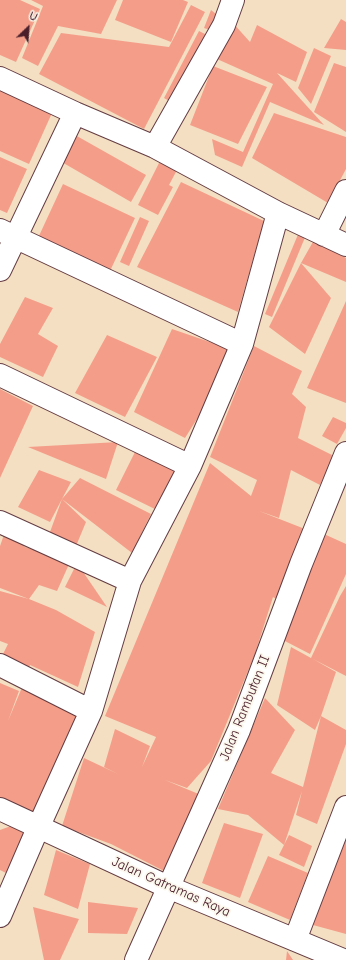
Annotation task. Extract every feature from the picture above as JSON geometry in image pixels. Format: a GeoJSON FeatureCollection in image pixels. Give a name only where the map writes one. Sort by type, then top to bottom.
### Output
{"type":"FeatureCollection","features":[{"type":"Feature","properties":{"kind":"street"},"geometry":{"type":"LineString","coordinates":[[155,147],[224,25],[233,0]]}},
{"type":"Feature","properties":{"kind":"street"},"geometry":{"type":"LineString","coordinates":[[0,78],[155,147],[278,213],[346,245]]}},
{"type":"Feature","properties":{"kind":"street"},"geometry":{"type":"LineString","coordinates":[[0,270],[8,234],[76,113]]}},
{"type":"Feature","properties":{"kind":"street"},"geometry":{"type":"LineString","coordinates":[[324,235],[346,191]]}},
{"type":"Feature","properties":{"kind":"street"},"geometry":{"type":"LineString","coordinates":[[0,916],[91,711],[130,580],[190,466],[242,344],[278,213]]}},
{"type":"Feature","properties":{"kind":"street"},"geometry":{"type":"LineString","coordinates":[[8,234],[242,344]]}},
{"type":"Feature","properties":{"kind":"street"},"geometry":{"type":"LineString","coordinates":[[0,375],[190,466]]}},
{"type":"Feature","properties":{"kind":"street","name":"Jalan Rambutan II"},"geometry":{"type":"LineString","coordinates":[[136,960],[239,730],[301,564],[346,453]]}},
{"type":"Feature","properties":{"kind":"street"},"geometry":{"type":"LineString","coordinates":[[0,522],[130,580]]}},
{"type":"Feature","properties":{"kind":"street"},"geometry":{"type":"LineString","coordinates":[[0,664],[91,711]]}},
{"type":"Feature","properties":{"kind":"street"},"geometry":{"type":"LineString","coordinates":[[295,940],[346,807]]}},
{"type":"Feature","properties":{"kind":"street","name":"Jalan Gatramas Raya"},"geometry":{"type":"LineString","coordinates":[[0,809],[38,828],[168,887],[343,960]]}},
{"type":"Feature","properties":{"kind":"building"},"geometry":{"type":"Polygon","coordinates":[[[0,0],[20,0],[40,9],[16,62],[0,55],[0,0]]]}},
{"type":"Feature","properties":{"kind":"building"},"geometry":{"type":"Polygon","coordinates":[[[31,0],[117,0],[101,34],[58,26],[38,66],[22,58],[43,6],[31,0]]]}},
{"type":"Feature","properties":{"kind":"building"},"geometry":{"type":"Polygon","coordinates":[[[123,0],[183,0],[188,2],[171,42],[115,20],[123,0]]]}},
{"type":"Feature","properties":{"kind":"building"},"geometry":{"type":"Polygon","coordinates":[[[191,5],[205,12],[144,129],[39,74],[61,33],[169,47],[191,5]]]}},
{"type":"Feature","properties":{"kind":"building"},"geometry":{"type":"Polygon","coordinates":[[[211,10],[221,18],[216,32],[204,28],[211,10]]]}},
{"type":"Feature","properties":{"kind":"building"},"geometry":{"type":"Polygon","coordinates":[[[341,19],[346,22],[346,50],[324,48],[341,19]]]}},
{"type":"Feature","properties":{"kind":"building"},"geometry":{"type":"Polygon","coordinates":[[[233,23],[250,42],[257,25],[307,52],[296,82],[277,73],[324,125],[270,102],[242,167],[215,155],[212,139],[243,152],[273,84],[217,59],[233,23]]]}},
{"type":"Feature","properties":{"kind":"building"},"geometry":{"type":"Polygon","coordinates":[[[199,31],[213,38],[178,106],[164,98],[199,31]]]}},
{"type":"Feature","properties":{"kind":"building"},"geometry":{"type":"Polygon","coordinates":[[[314,48],[331,56],[311,104],[298,88],[314,48]]]}},
{"type":"Feature","properties":{"kind":"building"},"geometry":{"type":"Polygon","coordinates":[[[334,63],[346,67],[346,132],[314,112],[334,63]]]}},
{"type":"Feature","properties":{"kind":"building"},"geometry":{"type":"Polygon","coordinates":[[[213,66],[267,87],[238,144],[190,125],[213,66]]]}},
{"type":"Feature","properties":{"kind":"building"},"geometry":{"type":"Polygon","coordinates":[[[0,90],[52,113],[29,164],[0,151],[0,90]]]}},
{"type":"Feature","properties":{"kind":"building"},"geometry":{"type":"Polygon","coordinates":[[[274,113],[346,137],[346,169],[328,203],[252,158],[274,113]]]}},
{"type":"Feature","properties":{"kind":"building"},"geometry":{"type":"Polygon","coordinates":[[[68,131],[146,175],[131,202],[53,157],[68,131]]]}},
{"type":"Feature","properties":{"kind":"building"},"geometry":{"type":"Polygon","coordinates":[[[0,157],[27,169],[7,213],[0,210],[0,157]]]}},
{"type":"Feature","properties":{"kind":"building"},"geometry":{"type":"Polygon","coordinates":[[[160,161],[177,170],[169,185],[173,187],[158,215],[138,205],[160,161]]]}},
{"type":"Feature","properties":{"kind":"building"},"geometry":{"type":"Polygon","coordinates":[[[181,182],[264,221],[238,312],[137,267],[181,182]]]}},
{"type":"Feature","properties":{"kind":"building"},"geometry":{"type":"Polygon","coordinates":[[[63,184],[135,218],[110,271],[38,238],[63,184]]]}},
{"type":"Feature","properties":{"kind":"building"},"geometry":{"type":"Polygon","coordinates":[[[140,217],[149,221],[129,266],[120,262],[140,217]]]}},
{"type":"Feature","properties":{"kind":"building"},"geometry":{"type":"Polygon","coordinates":[[[299,232],[306,235],[272,317],[265,314],[299,232]]]}},
{"type":"Feature","properties":{"kind":"building"},"geometry":{"type":"Polygon","coordinates":[[[314,240],[346,258],[346,282],[301,263],[314,240]]]}},
{"type":"Feature","properties":{"kind":"building"},"geometry":{"type":"Polygon","coordinates":[[[301,263],[331,298],[305,354],[269,327],[301,263]]]}},
{"type":"Feature","properties":{"kind":"building"},"geometry":{"type":"Polygon","coordinates":[[[25,297],[53,308],[38,334],[58,346],[43,377],[0,357],[0,344],[25,297]]]}},
{"type":"Feature","properties":{"kind":"building"},"geometry":{"type":"Polygon","coordinates":[[[346,301],[346,403],[307,388],[346,301]]]}},
{"type":"Feature","properties":{"kind":"building"},"geometry":{"type":"Polygon","coordinates":[[[172,329],[239,352],[185,438],[134,412],[172,329]]]}},
{"type":"Feature","properties":{"kind":"building"},"geometry":{"type":"Polygon","coordinates":[[[107,335],[157,357],[125,417],[75,393],[107,335]]]}},
{"type":"Feature","properties":{"kind":"building"},"geometry":{"type":"Polygon","coordinates":[[[254,346],[302,371],[292,394],[306,407],[298,438],[334,456],[320,485],[291,470],[279,518],[259,511],[305,529],[278,600],[273,597],[255,654],[211,761],[187,788],[165,780],[201,795],[166,872],[111,844],[62,826],[84,758],[118,774],[104,767],[115,729],[150,746],[142,767],[156,737],[105,716],[210,463],[251,496],[257,480],[210,457],[254,346]]]}},
{"type":"Feature","properties":{"kind":"building"},"geometry":{"type":"Polygon","coordinates":[[[0,389],[33,406],[0,478],[0,389]]]}},
{"type":"Feature","properties":{"kind":"building"},"geometry":{"type":"Polygon","coordinates":[[[333,417],[346,423],[346,428],[337,444],[322,436],[333,417]]]}},
{"type":"Feature","properties":{"kind":"building"},"geometry":{"type":"Polygon","coordinates":[[[144,434],[191,457],[161,512],[116,490],[144,434]]]}},
{"type":"Feature","properties":{"kind":"building"},"geometry":{"type":"Polygon","coordinates":[[[118,442],[106,479],[28,447],[118,442]]]}},
{"type":"Feature","properties":{"kind":"building"},"geometry":{"type":"Polygon","coordinates":[[[39,470],[71,482],[50,522],[18,507],[39,470]]]}},
{"type":"Feature","properties":{"kind":"building"},"geometry":{"type":"Polygon","coordinates":[[[80,478],[151,514],[132,553],[62,499],[80,478]]]}},
{"type":"Feature","properties":{"kind":"building"},"geometry":{"type":"Polygon","coordinates":[[[62,499],[86,522],[76,546],[50,532],[62,499]]]}},
{"type":"Feature","properties":{"kind":"building"},"geometry":{"type":"Polygon","coordinates":[[[6,529],[25,547],[70,562],[57,591],[39,585],[29,599],[0,588],[0,546],[6,529]]]}},
{"type":"Feature","properties":{"kind":"building"},"geometry":{"type":"Polygon","coordinates":[[[324,534],[346,544],[346,574],[310,654],[281,639],[324,534]]]}},
{"type":"Feature","properties":{"kind":"building"},"geometry":{"type":"Polygon","coordinates":[[[77,563],[107,607],[65,587],[77,563]]]}},
{"type":"Feature","properties":{"kind":"building"},"geometry":{"type":"Polygon","coordinates":[[[346,586],[346,676],[313,659],[336,672],[315,730],[277,705],[291,647],[311,658],[346,586]]]}},
{"type":"Feature","properties":{"kind":"building"},"geometry":{"type":"Polygon","coordinates":[[[0,591],[29,599],[56,610],[95,632],[78,687],[30,665],[27,671],[3,654],[8,644],[0,641],[0,591]]]}},
{"type":"Feature","properties":{"kind":"building"},"geometry":{"type":"Polygon","coordinates":[[[0,683],[19,691],[8,721],[23,685],[87,715],[39,816],[0,799],[0,683]]]}},
{"type":"Feature","properties":{"kind":"building"},"geometry":{"type":"Polygon","coordinates":[[[265,698],[295,730],[271,773],[303,787],[321,716],[346,730],[346,744],[317,824],[296,815],[302,791],[284,845],[248,815],[218,809],[265,698]]]}},
{"type":"Feature","properties":{"kind":"building"},"geometry":{"type":"Polygon","coordinates":[[[30,819],[8,874],[0,870],[0,830],[30,819]]]}},
{"type":"Feature","properties":{"kind":"building"},"geometry":{"type":"Polygon","coordinates":[[[224,823],[263,834],[240,898],[202,883],[224,823]]]}},
{"type":"Feature","properties":{"kind":"building"},"geometry":{"type":"Polygon","coordinates":[[[289,835],[312,846],[304,867],[279,855],[289,835]]]}},
{"type":"Feature","properties":{"kind":"building"},"geometry":{"type":"Polygon","coordinates":[[[346,838],[346,934],[313,925],[346,838]]]}},
{"type":"Feature","properties":{"kind":"building"},"geometry":{"type":"Polygon","coordinates":[[[56,850],[90,864],[78,909],[44,895],[56,850]]]}},
{"type":"Feature","properties":{"kind":"building"},"geometry":{"type":"Polygon","coordinates":[[[268,856],[308,873],[290,920],[248,902],[268,856]]]}},
{"type":"Feature","properties":{"kind":"building"},"geometry":{"type":"Polygon","coordinates":[[[88,902],[138,908],[127,934],[88,933],[88,902]]]}},
{"type":"Feature","properties":{"kind":"building"},"geometry":{"type":"Polygon","coordinates":[[[33,907],[79,919],[60,960],[44,960],[33,907]]]}},
{"type":"Feature","properties":{"kind":"building"},"geometry":{"type":"Polygon","coordinates":[[[287,951],[293,960],[286,960],[287,951]]]}}]}
